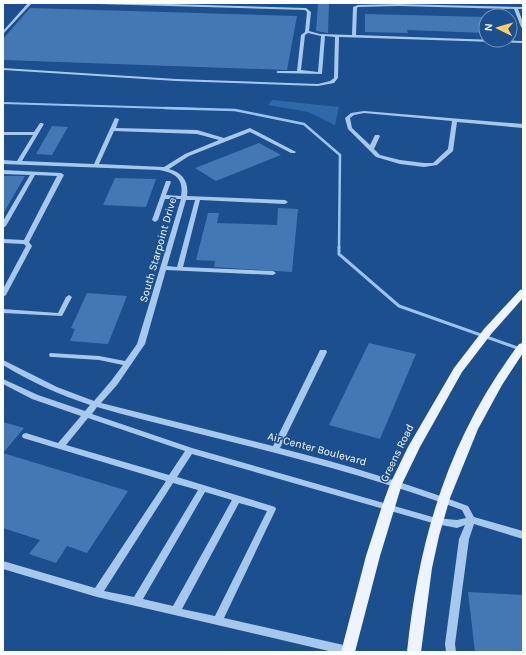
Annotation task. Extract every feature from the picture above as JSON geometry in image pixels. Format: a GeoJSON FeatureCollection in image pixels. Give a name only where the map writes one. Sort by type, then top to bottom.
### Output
{"type":"FeatureCollection","features":[{"type":"Feature","properties":{"kind":"main road","name":"Greens Road"},"geometry":{"type":"LineString","coordinates":[[348,652],[371,563],[396,484],[414,447],[458,370],[477,344],[523,292]]}},
{"type":"Feature","properties":{"kind":"main road"},"geometry":{"type":"LineString","coordinates":[[414,652],[428,561],[436,521],[443,499],[485,404],[512,359],[523,346]]}},
{"type":"Feature","properties":{"kind":"street"},"geometry":{"type":"LineString","coordinates":[[3,33],[30,3]]}},
{"type":"Feature","properties":{"kind":"street"},"geometry":{"type":"LineString","coordinates":[[98,3],[306,10],[309,12],[307,32],[303,35],[300,72]]}},
{"type":"Feature","properties":{"kind":"street"},"geometry":{"type":"LineString","coordinates":[[354,36],[356,6],[487,5],[516,8]]}},
{"type":"Feature","properties":{"kind":"street"},"geometry":{"type":"LineString","coordinates":[[518,13],[523,27]]}},
{"type":"Feature","properties":{"kind":"street"},"geometry":{"type":"LineString","coordinates":[[307,32],[337,36],[523,42]]}},
{"type":"Feature","properties":{"kind":"street"},"geometry":{"type":"LineString","coordinates":[[278,72],[320,73],[323,35]]}},
{"type":"Feature","properties":{"kind":"street"},"geometry":{"type":"LineString","coordinates":[[422,38],[422,35],[478,36]]}},
{"type":"Feature","properties":{"kind":"street"},"geometry":{"type":"LineString","coordinates":[[3,69],[176,80],[318,85],[327,84],[336,78],[337,36]]}},
{"type":"Feature","properties":{"kind":"street"},"geometry":{"type":"LineString","coordinates":[[455,121],[451,150],[435,164],[424,165],[400,162],[378,156],[350,128],[347,118],[353,114],[364,112],[523,126]]}},
{"type":"Feature","properties":{"kind":"street"},"geometry":{"type":"LineString","coordinates":[[96,165],[117,119]]}},
{"type":"Feature","properties":{"kind":"street"},"geometry":{"type":"LineString","coordinates":[[19,162],[42,124]]}},
{"type":"Feature","properties":{"kind":"street"},"geometry":{"type":"LineString","coordinates":[[113,129],[197,132],[224,140]]}},
{"type":"Feature","properties":{"kind":"street"},"geometry":{"type":"LineString","coordinates":[[165,169],[187,155],[250,130],[293,152]]}},
{"type":"Feature","properties":{"kind":"street"},"geometry":{"type":"LineString","coordinates":[[4,133],[36,134]]}},
{"type":"Feature","properties":{"kind":"street"},"geometry":{"type":"LineString","coordinates":[[371,149],[377,136]]}},
{"type":"Feature","properties":{"kind":"street","name":"South Starpoint Drive"},"geometry":{"type":"LineString","coordinates":[[3,162],[149,167],[165,169],[174,172],[186,185],[184,198],[164,268],[140,344],[128,364],[60,446]]}},
{"type":"Feature","properties":{"kind":"street"},"geometry":{"type":"LineString","coordinates":[[3,172],[61,174],[26,242]]}},
{"type":"Feature","properties":{"kind":"street"},"geometry":{"type":"LineString","coordinates":[[3,226],[33,174]]}},
{"type":"Feature","properties":{"kind":"street"},"geometry":{"type":"LineString","coordinates":[[155,220],[168,182]]}},
{"type":"Feature","properties":{"kind":"street"},"geometry":{"type":"LineString","coordinates":[[163,197],[285,202]]}},
{"type":"Feature","properties":{"kind":"street"},"geometry":{"type":"LineString","coordinates":[[180,268],[198,198]]}},
{"type":"Feature","properties":{"kind":"street"},"geometry":{"type":"LineString","coordinates":[[3,241],[26,242]]}},
{"type":"Feature","properties":{"kind":"street"},"geometry":{"type":"LineString","coordinates":[[3,294],[29,246],[26,242]]}},
{"type":"Feature","properties":{"kind":"street"},"geometry":{"type":"LineString","coordinates":[[164,268],[273,273]]}},
{"type":"Feature","properties":{"kind":"street"},"geometry":{"type":"LineString","coordinates":[[3,311],[60,315],[69,297]]}},
{"type":"Feature","properties":{"kind":"street"},"geometry":{"type":"LineString","coordinates":[[275,450],[323,352]]}},
{"type":"Feature","properties":{"kind":"street"},"geometry":{"type":"LineString","coordinates":[[54,355],[99,358],[128,364]]}},
{"type":"Feature","properties":{"kind":"street","name":"Air Center Boulevard"},"geometry":{"type":"LineString","coordinates":[[3,362],[55,389],[95,404],[351,470],[443,499],[465,508],[471,520]]}},
{"type":"Feature","properties":{"kind":"street"},"geometry":{"type":"LineString","coordinates":[[3,381],[35,397],[190,450],[436,521],[457,524],[471,520],[523,535]]}},
{"type":"Feature","properties":{"kind":"street"},"geometry":{"type":"LineString","coordinates":[[26,436],[170,480],[272,509],[218,621]]}},
{"type":"Feature","properties":{"kind":"street"},"geometry":{"type":"LineString","coordinates":[[97,593],[190,450]]}},
{"type":"Feature","properties":{"kind":"street"},"geometry":{"type":"LineString","coordinates":[[136,602],[203,489]]}},
{"type":"Feature","properties":{"kind":"street"},"geometry":{"type":"LineString","coordinates":[[176,611],[237,499]]}},
{"type":"Feature","properties":{"kind":"street"},"geometry":{"type":"LineString","coordinates":[[451,652],[450,644],[464,539],[471,520]]}},
{"type":"Feature","properties":{"kind":"street"},"geometry":{"type":"LineString","coordinates":[[3,565],[97,593],[348,652]]}},
{"type":"Feature","properties":{"kind":"shaded area"},"geometry":{"type":"Polygon","coordinates":[[[272,100],[339,107],[335,125],[308,112],[268,105],[272,100]]]}},
{"type":"Feature","properties":{"kind":"building"},"geometry":{"type":"Polygon","coordinates":[[[318,3],[329,3],[328,33],[316,31],[318,3]]]}},
{"type":"Feature","properties":{"kind":"building"},"geometry":{"type":"Polygon","coordinates":[[[30,8],[297,16],[287,70],[3,60],[3,39],[30,8]]]}},
{"type":"Feature","properties":{"kind":"building"},"geometry":{"type":"Polygon","coordinates":[[[365,14],[478,17],[478,33],[407,30],[408,33],[365,32],[365,14]]]}},
{"type":"Feature","properties":{"kind":"building"},"geometry":{"type":"Polygon","coordinates":[[[52,126],[68,127],[52,155],[36,154],[52,126]]]}},
{"type":"Feature","properties":{"kind":"building"},"geometry":{"type":"Polygon","coordinates":[[[259,143],[281,155],[216,181],[195,168],[259,143]]]}},
{"type":"Feature","properties":{"kind":"building"},"geometry":{"type":"Polygon","coordinates":[[[3,176],[25,176],[3,214],[3,176]]]}},
{"type":"Feature","properties":{"kind":"building"},"geometry":{"type":"Polygon","coordinates":[[[115,178],[156,179],[146,207],[103,205],[115,178]]]}},
{"type":"Feature","properties":{"kind":"building"},"geometry":{"type":"Polygon","coordinates":[[[278,208],[298,209],[292,272],[214,267],[215,261],[196,260],[208,213],[219,213],[217,223],[277,225],[278,208]]]}},
{"type":"Feature","properties":{"kind":"building"},"geometry":{"type":"Polygon","coordinates":[[[87,293],[127,296],[108,344],[70,341],[75,329],[71,328],[87,293]]]}},
{"type":"Feature","properties":{"kind":"building"},"geometry":{"type":"Polygon","coordinates":[[[369,343],[416,354],[380,439],[329,425],[369,343]]]}},
{"type":"Feature","properties":{"kind":"building"},"geometry":{"type":"Polygon","coordinates":[[[3,422],[24,428],[3,453],[3,422]]]}},
{"type":"Feature","properties":{"kind":"building"},"geometry":{"type":"Polygon","coordinates":[[[3,453],[128,491],[87,553],[67,546],[56,563],[29,554],[40,540],[3,528],[3,453]]]}},
{"type":"Feature","properties":{"kind":"building"},"geometry":{"type":"Polygon","coordinates":[[[468,592],[523,595],[523,652],[475,652],[468,592]]]}},
{"type":"Feature","properties":{"kind":"waterway"},"geometry":{"type":"LineString","coordinates":[[3,103],[172,108]]}},
{"type":"Feature","properties":{"kind":"waterway"},"geometry":{"type":"LineString","coordinates":[[165,108],[172,108]]}},
{"type":"Feature","properties":{"kind":"waterway"},"geometry":{"type":"LineString","coordinates":[[172,108],[235,110],[304,124],[340,155],[339,248]]}},
{"type":"Feature","properties":{"kind":"waterway"},"geometry":{"type":"LineString","coordinates":[[172,108],[198,109]]}},
{"type":"Feature","properties":{"kind":"waterway"},"geometry":{"type":"LineString","coordinates":[[339,248],[339,254],[399,306],[523,350]]}}]}
